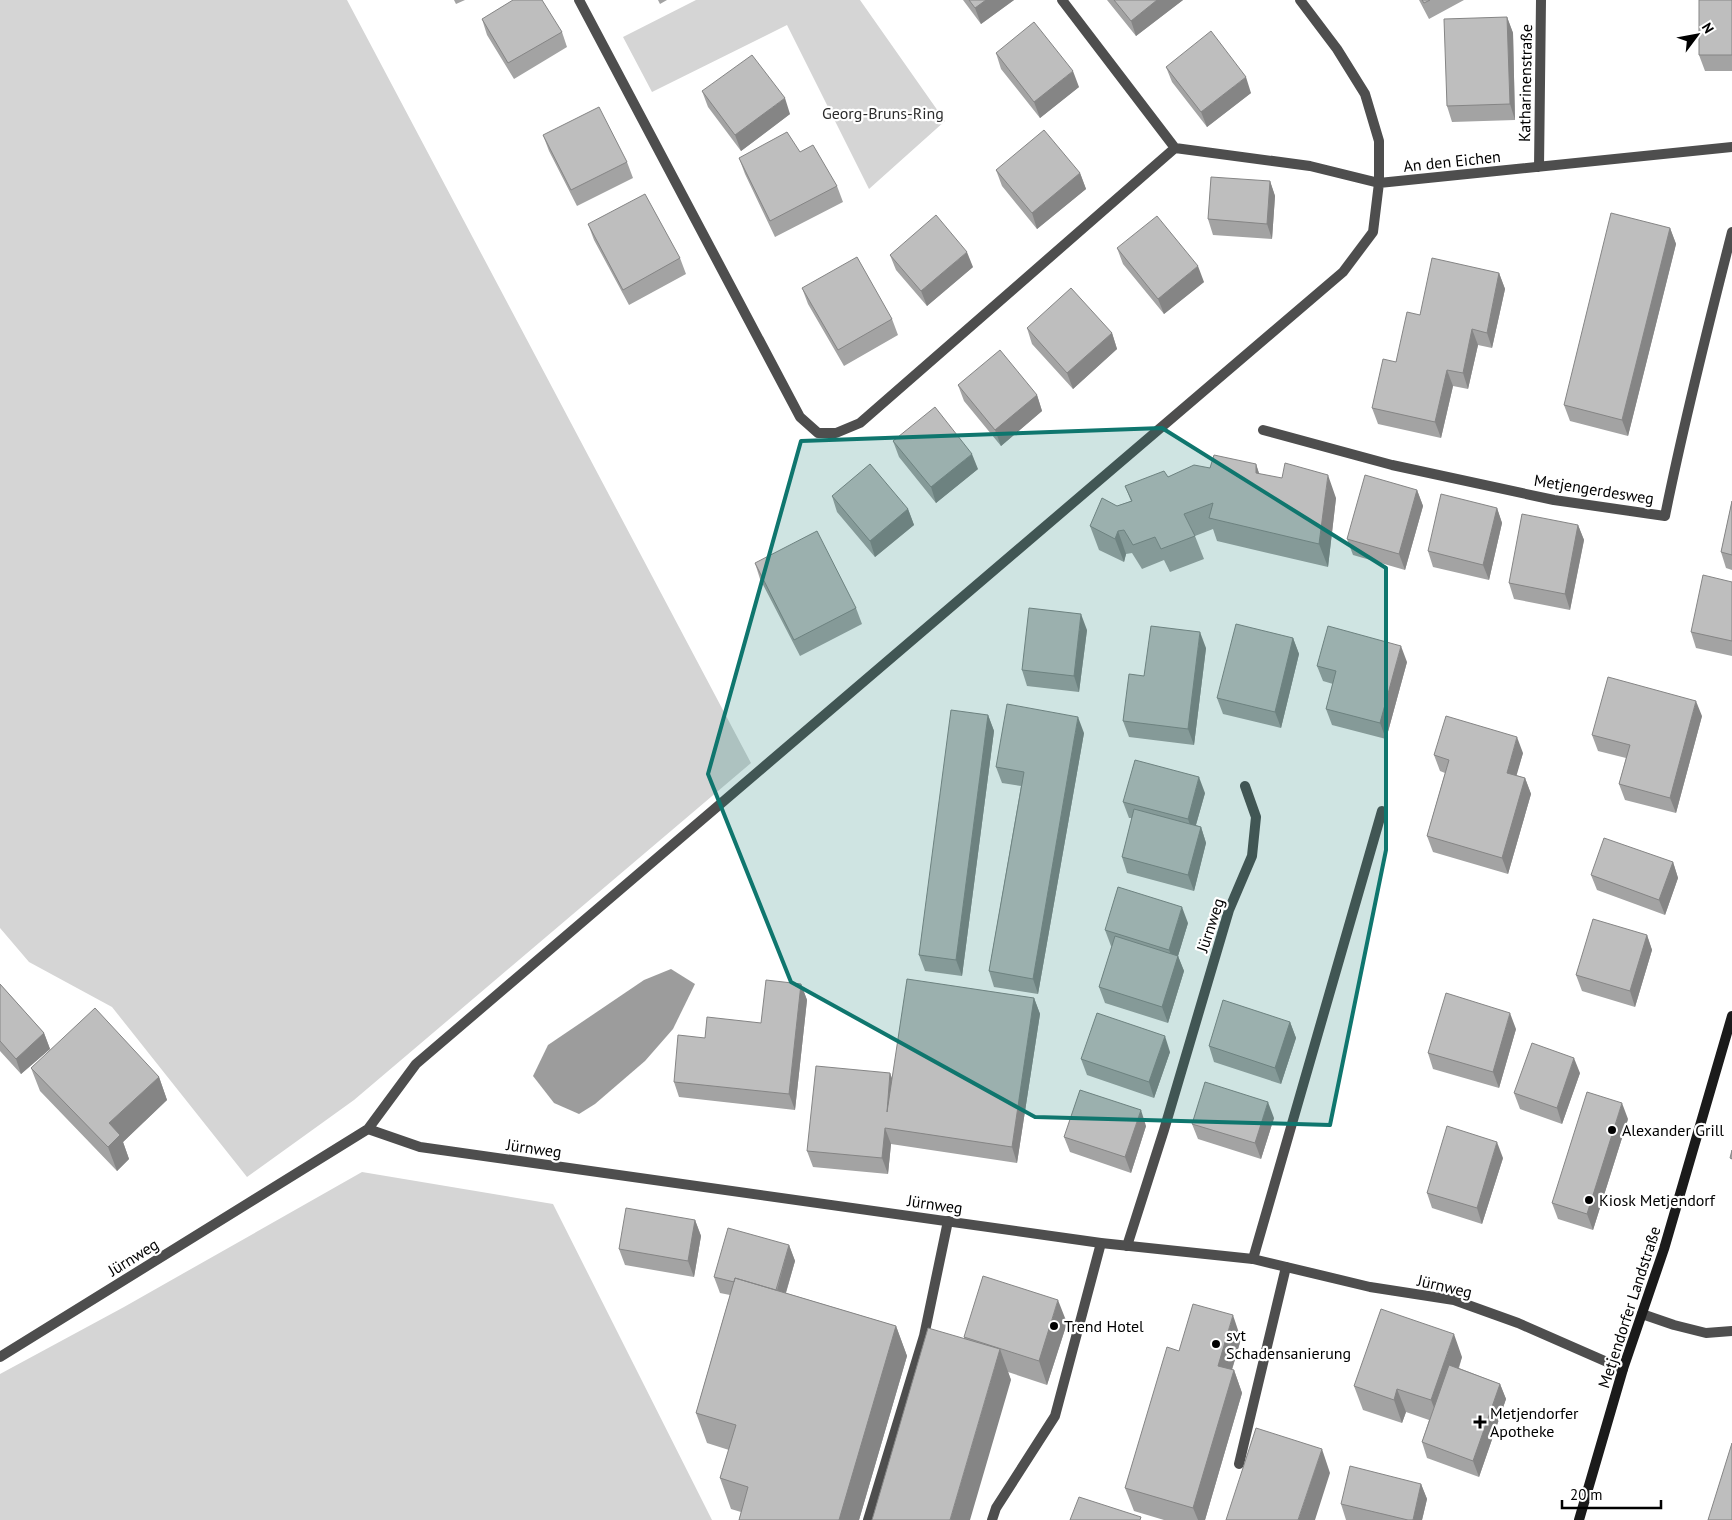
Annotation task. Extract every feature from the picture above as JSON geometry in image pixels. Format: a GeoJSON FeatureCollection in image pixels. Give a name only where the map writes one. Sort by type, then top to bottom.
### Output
{"type":"FeatureCollection","features":[{"type":"Feature","properties":{"kind":"main road","name":"Metjendorfer Landstraße"},"geometry":{"type":"LineString","coordinates":[[1579,1520],[1623,1370],[1664,1249],[1732,1016]]}},
{"type":"Feature","properties":{"kind":"street"},"geometry":{"type":"LineString","coordinates":[[579,0],[800,417],[818,432],[836,433],[860,423],[1174,148]]}},
{"type":"Feature","properties":{"kind":"street"},"geometry":{"type":"LineString","coordinates":[[368,1129],[416,1064],[1343,272],[1372,232],[1379,183],[1310,166],[1174,148],[1062,0]]}},
{"type":"Feature","properties":{"kind":"street","name":"An den Eichen"},"geometry":{"type":"LineString","coordinates":[[1300,0],[1337,48],[1365,94],[1379,140],[1379,183],[1732,147]]}},
{"type":"Feature","properties":{"kind":"street","name":"Katharinenstraße"},"geometry":{"type":"LineString","coordinates":[[1539,167],[1541,0]]}},
{"type":"Feature","properties":{"kind":"street","name":"Metjengerdesweg"},"geometry":{"type":"LineString","coordinates":[[1263,430],[1392,465],[1535,496],[1665,516],[1703,348],[1732,232]]}},
{"type":"Feature","properties":{"kind":"street","name":"Jürnweg"},"geometry":{"type":"LineString","coordinates":[[1126,1246],[1167,1120],[1230,910],[1252,856],[1256,817],[1245,786]]}},
{"type":"Feature","properties":{"kind":"street"},"geometry":{"type":"LineString","coordinates":[[1253,1259],[1382,811]]}},
{"type":"Feature","properties":{"kind":"street","name":"Jürnweg"},"geometry":{"type":"LineString","coordinates":[[0,1357],[368,1129],[420,1147],[1126,1246],[1253,1259],[1370,1287],[1454,1300],[1518,1323],[1623,1370]]}},
{"type":"Feature","properties":{"kind":"street"},"geometry":{"type":"LineString","coordinates":[[868,1520],[924,1336],[948,1221]]}},
{"type":"Feature","properties":{"kind":"street"},"geometry":{"type":"LineString","coordinates":[[992,1520],[996,1508],[1055,1416],[1101,1242]]}},
{"type":"Feature","properties":{"kind":"street"},"geometry":{"type":"LineString","coordinates":[[1240,1464],[1286,1266]]}},
{"type":"Feature","properties":{"kind":"street"},"geometry":{"type":"LineString","coordinates":[[1642,1314],[1674,1326],[1706,1333],[1732,1331]]}},
{"type":"Feature","properties":{"kind":"highlighted area"},"geometry":{"type":"Polygon","coordinates":[[[1162,428],[1386,568],[1386,850],[1330,1125],[1035,1117],[791,982],[708,774],[801,441],[1162,428]]]}},
{"type":"Feature","properties":{"kind":"green space"},"geometry":{"type":"Polygon","coordinates":[[[0,0],[347,0],[751,763],[354,1100],[247,1177],[112,1007],[29,962],[0,928],[0,0]]]}},
{"type":"Feature","properties":{"kind":"green space","name":"Georg-Bruns-Ring"},"geometry":{"type":"Polygon","coordinates":[[[696,0],[860,0],[945,121],[869,189],[787,25],[652,92],[623,37],[696,0]]]}},
{"type":"Feature","properties":{"kind":"green space"},"geometry":{"type":"Polygon","coordinates":[[[362,1172],[553,1204],[712,1520],[0,1520],[0,1374],[124,1307],[362,1172]]]}},
{"type":"Feature","properties":{"kind":"shaded area"},"geometry":{"type":"Polygon","coordinates":[[[671,969],[695,984],[673,1029],[645,1061],[595,1104],[579,1114],[554,1103],[533,1076],[548,1045],[644,980],[671,969]]]}},
{"type":"Feature","properties":{"kind":"building"},"geometry":{"type":"Polygon","coordinates":[[[513,0],[542,0],[562,32],[508,63],[482,19],[513,0]]]}},
{"type":"Feature","properties":{"kind":"building"},"geometry":{"type":"Polygon","coordinates":[[[969,0],[986,0],[975,8],[969,0]]]}},
{"type":"Feature","properties":{"kind":"building"},"geometry":{"type":"Polygon","coordinates":[[[1114,0],[1157,0],[1131,21],[1114,0]]]}},
{"type":"Feature","properties":{"kind":"building"},"geometry":{"type":"Polygon","coordinates":[[[1699,0],[1732,0],[1732,55],[1699,55],[1699,0]]]}},
{"type":"Feature","properties":{"kind":"building"},"geometry":{"type":"Polygon","coordinates":[[[1507,17],[1510,104],[1447,106],[1444,19],[1507,17]]]}},
{"type":"Feature","properties":{"kind":"building"},"geometry":{"type":"Polygon","coordinates":[[[1034,22],[1073,71],[1034,102],[996,53],[1034,22]]]}},
{"type":"Feature","properties":{"kind":"building"},"geometry":{"type":"Polygon","coordinates":[[[1211,31],[1246,77],[1201,112],[1166,67],[1211,31]]]}},
{"type":"Feature","properties":{"kind":"building"},"geometry":{"type":"Polygon","coordinates":[[[752,55],[785,98],[735,135],[702,91],[752,55]]]}},
{"type":"Feature","properties":{"kind":"building"},"geometry":{"type":"Polygon","coordinates":[[[599,107],[627,162],[571,190],[543,135],[599,107]]]}},
{"type":"Feature","properties":{"kind":"building"},"geometry":{"type":"Polygon","coordinates":[[[1044,130],[1080,173],[1032,213],[996,170],[1044,130]]]}},
{"type":"Feature","properties":{"kind":"building"},"geometry":{"type":"Polygon","coordinates":[[[787,132],[800,152],[813,145],[837,186],[770,221],[739,158],[787,132]]]}},
{"type":"Feature","properties":{"kind":"building"},"geometry":{"type":"Polygon","coordinates":[[[1211,177],[1270,181],[1267,224],[1208,219],[1211,177]]]}},
{"type":"Feature","properties":{"kind":"building"},"geometry":{"type":"Polygon","coordinates":[[[645,194],[680,258],[623,290],[588,224],[645,194]]]}},
{"type":"Feature","properties":{"kind":"building"},"geometry":{"type":"Polygon","coordinates":[[[1611,213],[1670,228],[1622,420],[1564,405],[1611,213]]]}},
{"type":"Feature","properties":{"kind":"building"},"geometry":{"type":"Polygon","coordinates":[[[936,215],[967,252],[921,291],[890,255],[936,215]]]}},
{"type":"Feature","properties":{"kind":"building"},"geometry":{"type":"Polygon","coordinates":[[[1157,216],[1198,266],[1158,299],[1117,248],[1157,216]]]}},
{"type":"Feature","properties":{"kind":"building"},"geometry":{"type":"Polygon","coordinates":[[[857,257],[892,319],[838,350],[802,288],[857,257]]]}},
{"type":"Feature","properties":{"kind":"building"},"geometry":{"type":"Polygon","coordinates":[[[1432,258],[1499,273],[1487,333],[1472,329],[1463,373],[1447,370],[1435,422],[1372,408],[1383,359],[1396,362],[1407,312],[1420,315],[1432,258]]]}},
{"type":"Feature","properties":{"kind":"building"},"geometry":{"type":"Polygon","coordinates":[[[1071,288],[1112,333],[1067,373],[1027,328],[1071,288]]]}},
{"type":"Feature","properties":{"kind":"building"},"geometry":{"type":"Polygon","coordinates":[[[1000,350],[1037,395],[995,430],[958,385],[1000,350]]]}},
{"type":"Feature","properties":{"kind":"building"},"geometry":{"type":"Polygon","coordinates":[[[935,407],[972,454],[931,487],[893,441],[935,407]]]}},
{"type":"Feature","properties":{"kind":"building"},"geometry":{"type":"Polygon","coordinates":[[[1214,455],[1256,464],[1256,473],[1282,478],[1285,463],[1328,475],[1319,544],[1209,518],[1213,503],[1184,514],[1195,536],[1161,549],[1155,537],[1133,545],[1124,530],[1118,531],[1115,539],[1090,526],[1102,498],[1117,506],[1132,501],[1125,486],[1164,471],[1168,477],[1194,465],[1210,468],[1214,455]]]}},
{"type":"Feature","properties":{"kind":"building"},"geometry":{"type":"Polygon","coordinates":[[[870,464],[908,509],[870,541],[832,496],[870,464]]]}},
{"type":"Feature","properties":{"kind":"building"},"geometry":{"type":"Polygon","coordinates":[[[1365,475],[1417,490],[1399,554],[1347,539],[1365,475]]]}},
{"type":"Feature","properties":{"kind":"building"},"geometry":{"type":"Polygon","coordinates":[[[1441,494],[1497,508],[1483,565],[1428,551],[1441,494]]]}},
{"type":"Feature","properties":{"kind":"building"},"geometry":{"type":"Polygon","coordinates":[[[1732,501],[1732,555],[1721,552],[1732,501]]]}},
{"type":"Feature","properties":{"kind":"building"},"geometry":{"type":"Polygon","coordinates":[[[1522,514],[1578,525],[1565,594],[1509,583],[1522,514]]]}},
{"type":"Feature","properties":{"kind":"building"},"geometry":{"type":"Polygon","coordinates":[[[817,531],[856,608],[794,640],[755,563],[817,531]]]}},
{"type":"Feature","properties":{"kind":"building"},"geometry":{"type":"Polygon","coordinates":[[[1703,575],[1732,582],[1732,641],[1691,632],[1703,575]]]}},
{"type":"Feature","properties":{"kind":"building"},"geometry":{"type":"Polygon","coordinates":[[[1029,608],[1081,614],[1074,676],[1022,670],[1029,608]]]}},
{"type":"Feature","properties":{"kind":"building"},"geometry":{"type":"Polygon","coordinates":[[[1236,624],[1293,638],[1275,712],[1217,698],[1236,624]]]}},
{"type":"Feature","properties":{"kind":"building"},"geometry":{"type":"Polygon","coordinates":[[[1151,626],[1200,632],[1188,729],[1123,721],[1129,674],[1144,676],[1151,626]]]}},
{"type":"Feature","properties":{"kind":"building"},"geometry":{"type":"Polygon","coordinates":[[[1328,626],[1401,646],[1380,723],[1326,709],[1336,671],[1317,666],[1328,626]]]}},
{"type":"Feature","properties":{"kind":"building"},"geometry":{"type":"Polygon","coordinates":[[[1608,677],[1696,701],[1670,798],[1619,784],[1630,745],[1592,735],[1608,677]]]}},
{"type":"Feature","properties":{"kind":"building"},"geometry":{"type":"Polygon","coordinates":[[[1007,704],[1078,717],[1033,979],[989,971],[1024,772],[996,767],[1007,704]]]}},
{"type":"Feature","properties":{"kind":"building"},"geometry":{"type":"Polygon","coordinates":[[[951,710],[988,715],[956,960],[919,955],[951,710]]]}},
{"type":"Feature","properties":{"kind":"building"},"geometry":{"type":"Polygon","coordinates":[[[1446,716],[1517,737],[1507,773],[1525,778],[1502,858],[1427,836],[1449,760],[1434,755],[1446,716]]]}},
{"type":"Feature","properties":{"kind":"building"},"geometry":{"type":"Polygon","coordinates":[[[1135,760],[1199,777],[1188,819],[1123,802],[1135,760]]]}},
{"type":"Feature","properties":{"kind":"building"},"geometry":{"type":"Polygon","coordinates":[[[1134,809],[1201,827],[1188,875],[1122,857],[1134,809]]]}},
{"type":"Feature","properties":{"kind":"building"},"geometry":{"type":"Polygon","coordinates":[[[1604,838],[1673,862],[1659,900],[1591,875],[1604,838]]]}},
{"type":"Feature","properties":{"kind":"building"},"geometry":{"type":"Polygon","coordinates":[[[1118,887],[1182,907],[1169,950],[1105,930],[1118,887]]]}},
{"type":"Feature","properties":{"kind":"building"},"geometry":{"type":"Polygon","coordinates":[[[1593,919],[1647,935],[1630,991],[1576,975],[1593,919]]]}},
{"type":"Feature","properties":{"kind":"building"},"geometry":{"type":"Polygon","coordinates":[[[1115,936],[1178,956],[1162,1007],[1099,987],[1115,936]]]}},
{"type":"Feature","properties":{"kind":"building"},"geometry":{"type":"Polygon","coordinates":[[[907,979],[1034,998],[1012,1147],[885,1128],[882,1158],[807,1151],[816,1066],[890,1073],[887,1112],[907,979]]]}},
{"type":"Feature","properties":{"kind":"building"},"geometry":{"type":"Polygon","coordinates":[[[766,980],[801,984],[789,1094],[674,1082],[678,1035],[705,1038],[707,1017],[761,1023],[766,980]]]}},
{"type":"Feature","properties":{"kind":"building"},"geometry":{"type":"Polygon","coordinates":[[[0,984],[44,1033],[16,1059],[0,1041],[0,984]]]}},
{"type":"Feature","properties":{"kind":"building"},"geometry":{"type":"Polygon","coordinates":[[[1446,993],[1510,1013],[1493,1072],[1428,1053],[1446,993]]]}},
{"type":"Feature","properties":{"kind":"building"},"geometry":{"type":"Polygon","coordinates":[[[1223,1000],[1290,1022],[1275,1068],[1209,1046],[1223,1000]]]}},
{"type":"Feature","properties":{"kind":"building"},"geometry":{"type":"Polygon","coordinates":[[[95,1008],[159,1077],[109,1123],[120,1135],[108,1147],[31,1068],[95,1008]]]}},
{"type":"Feature","properties":{"kind":"building"},"geometry":{"type":"Polygon","coordinates":[[[1097,1013],[1165,1036],[1149,1082],[1081,1059],[1097,1013]]]}},
{"type":"Feature","properties":{"kind":"building"},"geometry":{"type":"Polygon","coordinates":[[[1532,1043],[1574,1058],[1557,1108],[1514,1093],[1532,1043]]]}},
{"type":"Feature","properties":{"kind":"building"},"geometry":{"type":"Polygon","coordinates":[[[1205,1082],[1268,1102],[1255,1143],[1192,1124],[1205,1082]]]}},
{"type":"Feature","properties":{"kind":"building"},"geometry":{"type":"Polygon","coordinates":[[[1080,1090],[1141,1110],[1125,1157],[1064,1137],[1080,1090]]]}},
{"type":"Feature","properties":{"kind":"building"},"geometry":{"type":"Polygon","coordinates":[[[1587,1092],[1622,1103],[1587,1214],[1552,1203],[1587,1092]]]}},
{"type":"Feature","properties":{"kind":"building"},"geometry":{"type":"Polygon","coordinates":[[[1447,1126],[1497,1142],[1477,1208],[1427,1193],[1447,1126]]]}},
{"type":"Feature","properties":{"kind":"building"},"geometry":{"type":"Polygon","coordinates":[[[626,1208],[695,1220],[688,1261],[619,1249],[626,1208]]]}},
{"type":"Feature","properties":{"kind":"building"},"geometry":{"type":"Polygon","coordinates":[[[728,1228],[789,1245],[776,1290],[735,1278],[734,1282],[714,1277],[728,1228]]]}},
{"type":"Feature","properties":{"kind":"building"},"geometry":{"type":"Polygon","coordinates":[[[983,1276],[1058,1300],[1039,1361],[964,1337],[983,1276]]]}},
{"type":"Feature","properties":{"kind":"building"},"geometry":{"type":"Polygon","coordinates":[[[735,1278],[896,1326],[839,1520],[739,1520],[748,1487],[720,1478],[736,1425],[696,1413],[735,1278]]]}},
{"type":"Feature","properties":{"kind":"building"},"geometry":{"type":"Polygon","coordinates":[[[1193,1304],[1233,1315],[1218,1366],[1234,1370],[1193,1508],[1125,1488],[1167,1347],[1179,1351],[1193,1304]]]}},
{"type":"Feature","properties":{"kind":"building"},"geometry":{"type":"Polygon","coordinates":[[[1381,1309],[1454,1334],[1431,1400],[1397,1389],[1394,1400],[1354,1386],[1381,1309]]]}},
{"type":"Feature","properties":{"kind":"building"},"geometry":{"type":"Polygon","coordinates":[[[928,1328],[1000,1349],[950,1520],[872,1520],[928,1328]]]}},
{"type":"Feature","properties":{"kind":"building"},"geometry":{"type":"Polygon","coordinates":[[[1449,1365],[1500,1384],[1473,1461],[1422,1442],[1449,1365]]]}},
{"type":"Feature","properties":{"kind":"building"},"geometry":{"type":"Polygon","coordinates":[[[1256,1428],[1322,1449],[1298,1520],[1226,1520],[1256,1428]]]}},
{"type":"Feature","properties":{"kind":"building"},"geometry":{"type":"Polygon","coordinates":[[[1732,1443],[1732,1520],[1708,1520],[1732,1443]]]}},
{"type":"Feature","properties":{"kind":"building"},"geometry":{"type":"Polygon","coordinates":[[[1350,1466],[1421,1484],[1413,1520],[1341,1504],[1350,1466]]]}},
{"type":"Feature","properties":{"kind":"building"},"geometry":{"type":"Polygon","coordinates":[[[1079,1497],[1141,1517],[1140,1520],[1070,1520],[1079,1497]]]}},
{"type":"Feature","properties":{"kind":"place","name":"Alexander Grill"},"geometry":{"type":"Point","coordinates":[1612,1130]}},
{"type":"Feature","properties":{"kind":"place","name":"Kiosk Metjendorf"},"geometry":{"type":"Point","coordinates":[1589,1200]}},
{"type":"Feature","properties":{"kind":"place","name":"Trend Hotel"},"geometry":{"type":"Point","coordinates":[1054,1326]}},
{"type":"Feature","properties":{"kind":"place","name":"svt Schadensanierung"},"geometry":{"type":"Point","coordinates":[1216,1344]}},
{"type":"Feature","properties":{"kind":"place","name":"Metjendorfer Apotheke"},"geometry":{"type":"Point","coordinates":[1480,1422]}}]}
